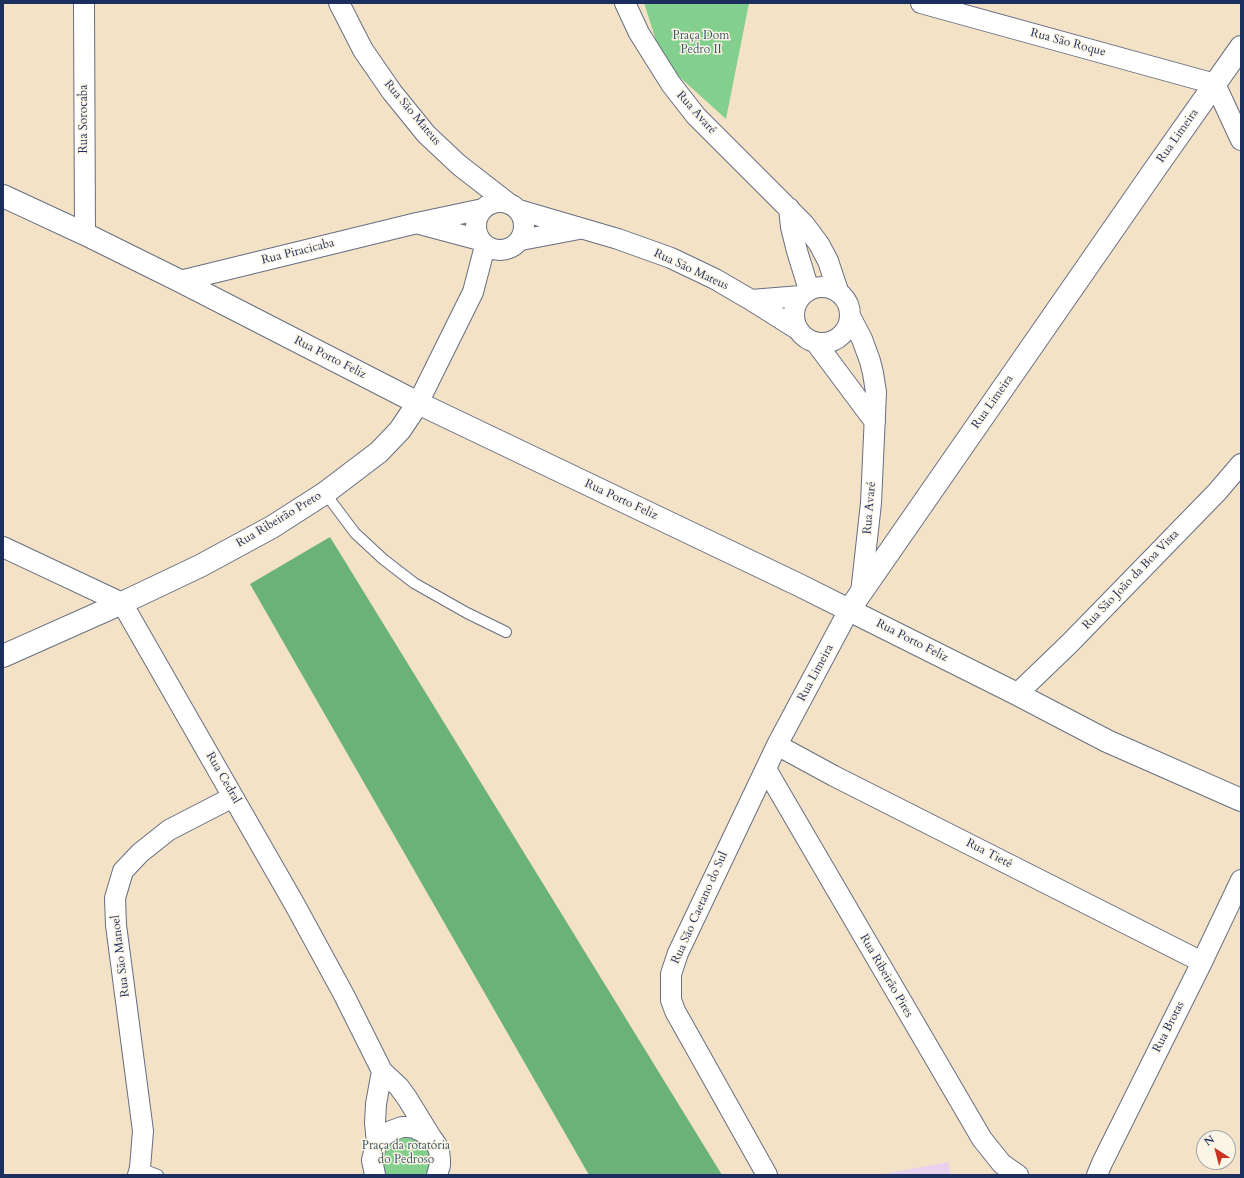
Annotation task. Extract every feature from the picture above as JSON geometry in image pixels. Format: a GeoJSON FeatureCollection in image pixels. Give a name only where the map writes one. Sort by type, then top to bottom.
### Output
{"type":"FeatureCollection","features":[{"type":"Feature","properties":{"kind":"main road","name":"Rua Limeira"},"geometry":{"type":"LineString","coordinates":[[855,601],[1241,47]]}},
{"type":"Feature","properties":{"kind":"main road","name":"Rua Porto Feliz"},"geometry":{"type":"LineString","coordinates":[[3,196],[85,234],[180,281],[418,403],[799,585],[855,601],[1017,694],[1107,741],[1241,800]]}},
{"type":"Feature","properties":{"kind":"main road","name":"Rua Ribeirão Preto"},"geometry":{"type":"LineString","coordinates":[[3,656],[122,603],[200,566],[272,527],[325,493],[379,452],[400,430],[418,403]]}},
{"type":"Feature","properties":{"kind":"street","name":"Rua Sorocaba"},"geometry":{"type":"LineString","coordinates":[[84,3],[85,234]]}},
{"type":"Feature","properties":{"kind":"street","name":"Rua São Mateus"},"geometry":{"type":"LineString","coordinates":[[339,3],[363,50],[392,92],[421,128],[459,166],[513,206],[618,239],[671,258],[715,279],[797,330]]}},
{"type":"Feature","properties":{"kind":"street","name":"Rua Avaré"},"geometry":{"type":"LineString","coordinates":[[625,3],[639,33],[671,84],[696,116],[789,208],[804,224],[819,244],[828,261],[838,292]]}},
{"type":"Feature","properties":{"kind":"street","name":"Rua São Roque"},"geometry":{"type":"LineString","coordinates":[[921,3],[1215,84]]}},
{"type":"Feature","properties":{"kind":"street"},"geometry":{"type":"LineString","coordinates":[[1215,84],[1241,140]]}},
{"type":"Feature","properties":{"kind":"street"},"geometry":{"type":"LineString","coordinates":[[497,202],[513,206],[523,217],[525,225],[524,232],[514,245],[500,251],[492,250],[483,243],[476,232],[478,216],[489,204],[497,202]]}},
{"type":"Feature","properties":{"kind":"street"},"geometry":{"type":"LineString","coordinates":[[789,208],[805,293]]}},
{"type":"Feature","properties":{"kind":"street","name":"Rua Piracicaba"},"geometry":{"type":"LineString","coordinates":[[180,281],[416,223],[483,209]]}},
{"type":"Feature","properties":{"kind":"street","name":"Rua Piracicaba"},"geometry":{"type":"LineString","coordinates":[[416,223],[483,243]]}},
{"type":"Feature","properties":{"kind":"street","name":"Rua São Mateus"},"geometry":{"type":"LineString","coordinates":[[514,245],[583,228]]}},
{"type":"Feature","properties":{"kind":"street","name":"Rua Ribeirão Preto"},"geometry":{"type":"LineString","coordinates":[[473,292],[483,243]]}},
{"type":"Feature","properties":{"kind":"street","name":"Rua Ribeirão Preto"},"geometry":{"type":"LineString","coordinates":[[418,403],[473,292],[514,245]]}},
{"type":"Feature","properties":{"kind":"street"},"geometry":{"type":"LineString","coordinates":[[750,300],[805,293],[819,287],[829,288],[838,292],[844,298],[849,307],[850,316],[848,326],[843,334],[826,344],[809,341],[802,336],[797,330],[793,312],[796,304],[805,293]]}},
{"type":"Feature","properties":{"kind":"street","name":"Rua Avaré"},"geometry":{"type":"LineString","coordinates":[[850,316],[862,339],[870,361],[874,373],[876,392],[871,503],[855,601]]}},
{"type":"Feature","properties":{"kind":"street"},"geometry":{"type":"LineString","coordinates":[[816,343],[875,422]]}},
{"type":"Feature","properties":{"kind":"street","name":"Rua São João da Boa Vista"},"geometry":{"type":"LineString","coordinates":[[1017,694],[1147,564],[1241,464]]}},
{"type":"Feature","properties":{"kind":"street"},"geometry":{"type":"LineString","coordinates":[[3,547],[122,603]]}},
{"type":"Feature","properties":{"kind":"street","name":"Rua Limeira"},"geometry":{"type":"LineString","coordinates":[[766,769],[777,745],[855,601]]}},
{"type":"Feature","properties":{"kind":"street","name":"Rua Cedral"},"geometry":{"type":"LineString","coordinates":[[122,603],[344,995],[382,1071],[399,1087],[436,1144],[440,1154],[440,1165],[437,1175]]}},
{"type":"Feature","properties":{"kind":"street","name":"Rua Tietê"},"geometry":{"type":"LineString","coordinates":[[777,745],[834,776],[1202,962]]}},
{"type":"Feature","properties":{"kind":"street","name":"Rua São Caetano do Sul"},"geometry":{"type":"LineString","coordinates":[[766,769],[678,953],[671,974],[670,988],[671,1000],[675,1011],[767,1175]]}},
{"type":"Feature","properties":{"kind":"street","name":"Rua Ribeirão Pires"},"geometry":{"type":"LineString","coordinates":[[766,769],[982,1139],[1002,1164],[1018,1175]]}},
{"type":"Feature","properties":{"kind":"street","name":"Rua São Manoel"},"geometry":{"type":"LineString","coordinates":[[145,1173],[143,1131],[116,925],[115,898],[123,871],[140,853],[169,830],[233,797]]}},
{"type":"Feature","properties":{"kind":"street","name":"Rua Brotas"},"geometry":{"type":"LineString","coordinates":[[1097,1175],[1134,1096],[1202,962],[1241,880]]}},
{"type":"Feature","properties":{"kind":"street"},"geometry":{"type":"LineString","coordinates":[[375,1175],[372,1160],[377,1143],[376,1104],[382,1071]]}},
{"type":"Feature","properties":{"kind":"street"},"geometry":{"type":"LineString","coordinates":[[377,1143],[386,1134],[402,1127],[420,1130],[431,1137]]}},
{"type":"Feature","properties":{"kind":"lane"},"geometry":{"type":"LineString","coordinates":[[325,493],[355,533],[383,559],[414,583],[467,613],[506,632]]}},
{"type":"Feature","properties":{"kind":"shaded area"},"geometry":{"type":"Polygon","coordinates":[[[948,1162],[951,1175],[878,1175],[948,1162]]]}},
{"type":"Feature","properties":{"kind":"green space","name":"Praça Dom Pedro II"},"geometry":{"type":"Polygon","coordinates":[[[644,3],[749,3],[726,119],[663,62],[644,3]]]}},
{"type":"Feature","properties":{"kind":"green space"},"geometry":{"type":"Polygon","coordinates":[[[330,537],[722,1175],[589,1175],[250,584],[330,537]]]}},
{"type":"Feature","properties":{"kind":"green space","name":"Praça da rotatória do Pedroso"},"geometry":{"type":"Polygon","coordinates":[[[395,1133],[429,1142],[432,1175],[379,1175],[375,1165],[395,1133]]]}}]}
